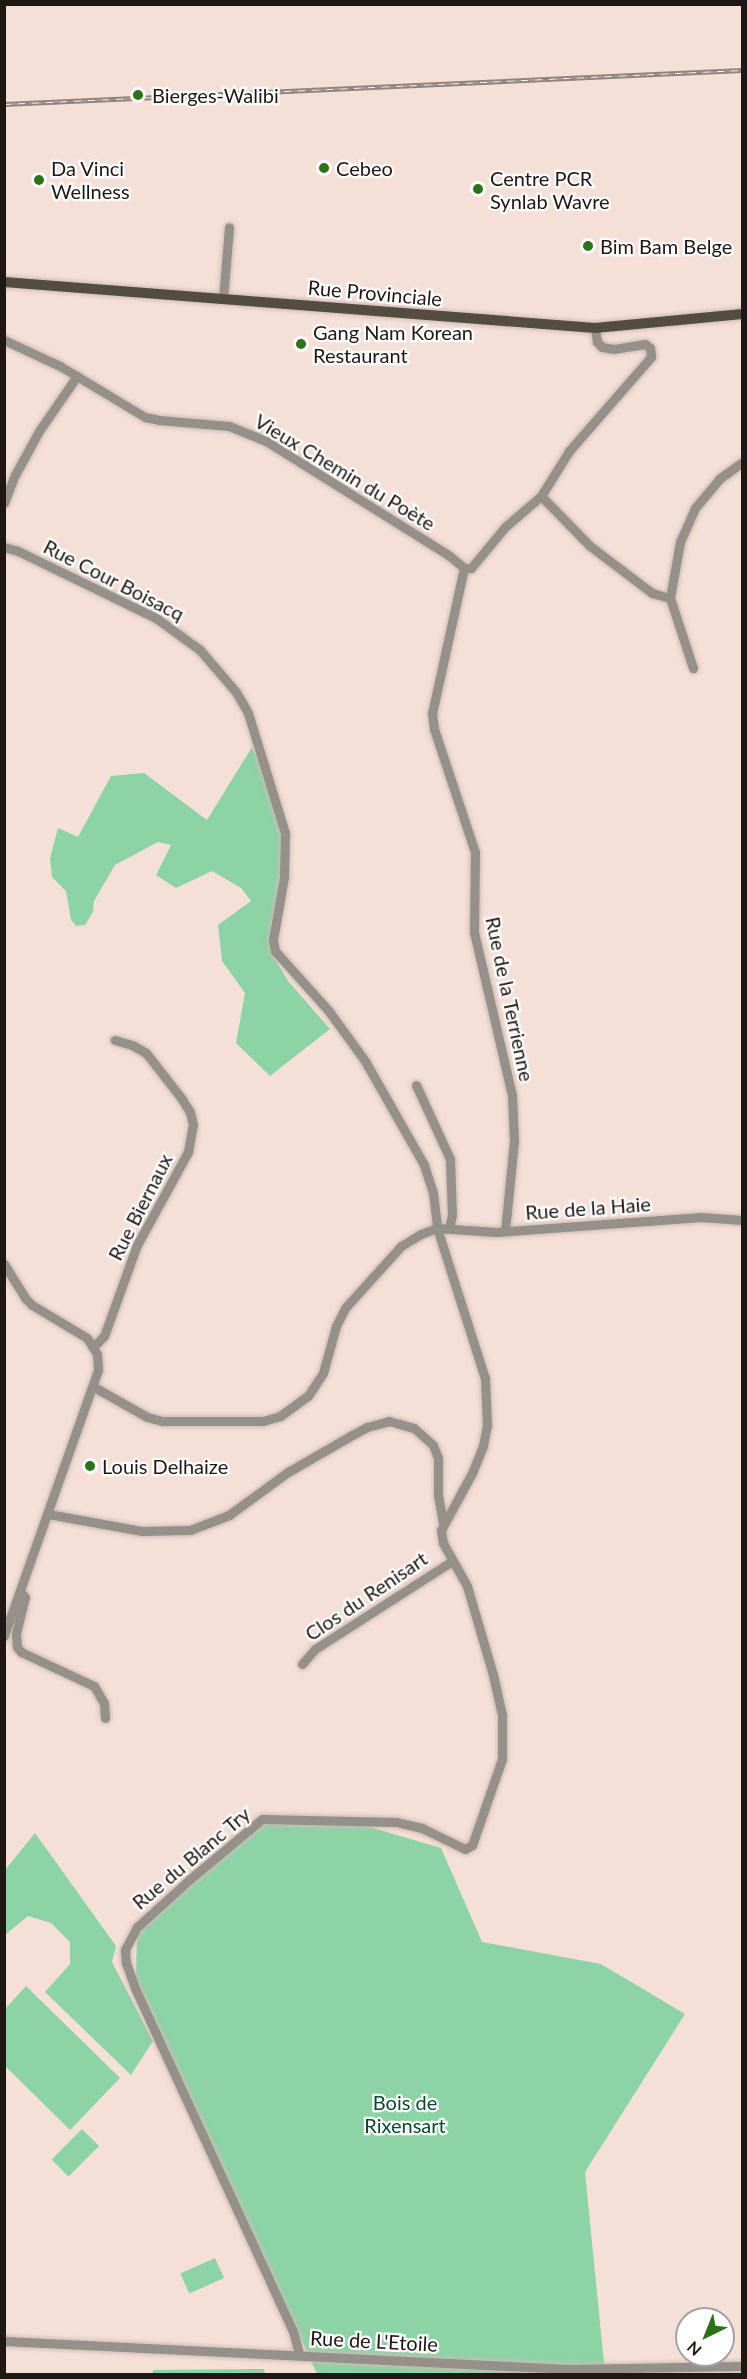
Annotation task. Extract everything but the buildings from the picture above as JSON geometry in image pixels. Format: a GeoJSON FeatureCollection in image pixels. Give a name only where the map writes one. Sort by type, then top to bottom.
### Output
{"type":"FeatureCollection","features":[{"type":"Feature","properties":{"kind":"main road","name":"Rue Provinciale"},"geometry":{"type":"LineString","coordinates":[[4,282],[595,328],[742,314]]}},
{"type":"Feature","properties":{"kind":"street"},"geometry":{"type":"LineString","coordinates":[[223,299],[229,227]]}},
{"type":"Feature","properties":{"kind":"street"},"geometry":{"type":"LineString","coordinates":[[464,568],[471,568],[505,527],[541,496],[570,451],[651,357],[650,348],[645,344],[614,349],[602,347],[597,342],[595,328]]}},
{"type":"Feature","properties":{"kind":"street","name":"Vieux Chemin du Poète"},"geometry":{"type":"LineString","coordinates":[[4,340],[77,376],[145,417],[229,426],[257,437],[447,554],[464,568]]}},
{"type":"Feature","properties":{"kind":"street"},"geometry":{"type":"LineString","coordinates":[[4,503],[15,475],[39,431],[77,376]]}},
{"type":"Feature","properties":{"kind":"street"},"geometry":{"type":"LineString","coordinates":[[693,668],[670,598],[680,542],[695,508],[719,479],[741,463]]}},
{"type":"Feature","properties":{"kind":"street"},"geometry":{"type":"LineString","coordinates":[[541,496],[590,546],[652,593],[670,598]]}},
{"type":"Feature","properties":{"kind":"street","name":"Rue Cour Boisacq"},"geometry":{"type":"LineString","coordinates":[[4,547],[18,551],[156,618],[200,650],[236,692],[248,713],[285,833],[284,877],[273,940],[275,951],[328,1010],[376,1078],[429,1176],[434,1193],[437,1228],[485,1378],[488,1405],[483,1446],[472,1473],[443,1522]]}},
{"type":"Feature","properties":{"kind":"street","name":"Rue de la Terrienne"},"geometry":{"type":"LineString","coordinates":[[464,568],[432,713],[434,729],[473,844],[476,870],[474,932],[513,1101],[514,1141],[505,1231]]}},
{"type":"Feature","properties":{"kind":"street","name":"Rue Biernaux"},"geometry":{"type":"LineString","coordinates":[[94,1346],[104,1336],[137,1245],[188,1152],[193,1125],[190,1112],[146,1053],[132,1045],[115,1040]]}},
{"type":"Feature","properties":{"kind":"street"},"geometry":{"type":"LineString","coordinates":[[416,1084],[450,1159],[452,1215],[449,1228]]}},
{"type":"Feature","properties":{"kind":"street","name":"Rue de la Haie"},"geometry":{"type":"LineString","coordinates":[[437,1228],[505,1231],[701,1217],[742,1220]]}},
{"type":"Feature","properties":{"kind":"street"},"geometry":{"type":"LineString","coordinates":[[94,1387],[147,1417],[162,1421],[254,1422],[280,1416],[301,1402],[315,1388],[323,1373],[336,1326],[352,1299],[401,1246],[437,1228]]}},
{"type":"Feature","properties":{"kind":"street"},"geometry":{"type":"LineString","coordinates":[[4,1264],[25,1298],[32,1305],[78,1332],[94,1346],[98,1370],[94,1387],[4,1636]]}},
{"type":"Feature","properties":{"kind":"street"},"geometry":{"type":"LineString","coordinates":[[48,1514],[142,1531],[190,1530],[229,1515],[288,1472],[359,1431],[389,1421],[414,1428],[432,1444],[438,1458],[438,1495],[443,1522],[443,1543],[452,1561]]}},
{"type":"Feature","properties":{"kind":"street","name":"Rue du Blanc Try"},"geometry":{"type":"LineString","coordinates":[[299,2354],[293,2331],[135,1988],[126,1963],[126,1950],[137,1927],[262,1819],[396,1822],[422,1828],[460,1848],[470,1848],[500,1769],[503,1728],[498,1694],[470,1598],[452,1561]]}},
{"type":"Feature","properties":{"kind":"street","name":"Clos du Renisart"},"geometry":{"type":"LineString","coordinates":[[302,1664],[315,1650],[452,1561]]}},
{"type":"Feature","properties":{"kind":"street"},"geometry":{"type":"LineString","coordinates":[[20,1592],[24,1594],[25,1601],[16,1634],[17,1647],[21,1652],[94,1686],[104,1703],[105,1718]]}},
{"type":"Feature","properties":{"kind":"street","name":"Rue de L'Etoile"},"geometry":{"type":"LineString","coordinates":[[4,2341],[568,2369],[742,2366]]}},
{"type":"Feature","properties":{"kind":"green space"},"geometry":{"type":"Polygon","coordinates":[[[252,747],[273,791],[284,829],[284,879],[272,954],[288,981],[330,1029],[270,1076],[236,1043],[245,993],[222,961],[218,925],[251,901],[241,888],[212,871],[176,888],[156,875],[171,845],[158,842],[115,865],[94,901],[93,912],[85,925],[76,926],[71,920],[66,891],[52,877],[50,858],[58,828],[78,837],[111,776],[144,773],[207,820],[252,747]]]}},
{"type":"Feature","properties":{"kind":"green space","name":"Bois de Rixensart"},"geometry":{"type":"Polygon","coordinates":[[[267,1817],[370,1827],[441,1848],[482,1942],[601,1964],[685,2014],[585,2172],[605,2373],[742,2374],[317,2374],[136,1977],[137,1930],[267,1817]]]}},
{"type":"Feature","properties":{"kind":"green space"},"geometry":{"type":"Polygon","coordinates":[[[35,1833],[116,1946],[112,1962],[153,2041],[131,2075],[45,1992],[70,1964],[70,1942],[51,1923],[28,1916],[5,1935],[5,1870],[35,1833]]]}},
{"type":"Feature","properties":{"kind":"green space"},"geometry":{"type":"Polygon","coordinates":[[[26,1986],[120,2078],[70,2130],[5,2066],[5,2009],[26,1986]]]}},
{"type":"Feature","properties":{"kind":"green space"},"geometry":{"type":"Polygon","coordinates":[[[82,2129],[99,2146],[69,2176],[52,2159],[82,2129]]]}},
{"type":"Feature","properties":{"kind":"green space"},"geometry":{"type":"Polygon","coordinates":[[[215,2258],[224,2278],[189,2294],[180,2273],[215,2258]]]}},
{"type":"Feature","properties":{"kind":"green space"},"geometry":{"type":"Polygon","coordinates":[[[264,2369],[265,2374],[152,2374],[153,2370],[264,2369]]]}},
{"type":"Feature","properties":{"kind":"railway"},"geometry":{"type":"LineString","coordinates":[[4,104],[742,70]]}},
{"type":"Feature","properties":{"kind":"place","name":"Bierges-Walibi"},"geometry":{"type":"Point","coordinates":[138,95]}},
{"type":"Feature","properties":{"kind":"place","name":"Cebeo"},"geometry":{"type":"Point","coordinates":[324,168]}},
{"type":"Feature","properties":{"kind":"place","name":"Da Vinci Wellness"},"geometry":{"type":"Point","coordinates":[39,180]}},
{"type":"Feature","properties":{"kind":"place","name":"Centre PCR Synlab Wavre"},"geometry":{"type":"Point","coordinates":[478,189]}},
{"type":"Feature","properties":{"kind":"place","name":"Bim Bam Belge"},"geometry":{"type":"Point","coordinates":[588,246]}},
{"type":"Feature","properties":{"kind":"place","name":"Gang Nam Korean Restaurant"},"geometry":{"type":"Point","coordinates":[301,344]}},
{"type":"Feature","properties":{"kind":"place","name":"Louis Delhaize"},"geometry":{"type":"Point","coordinates":[90,1466]}}]}
